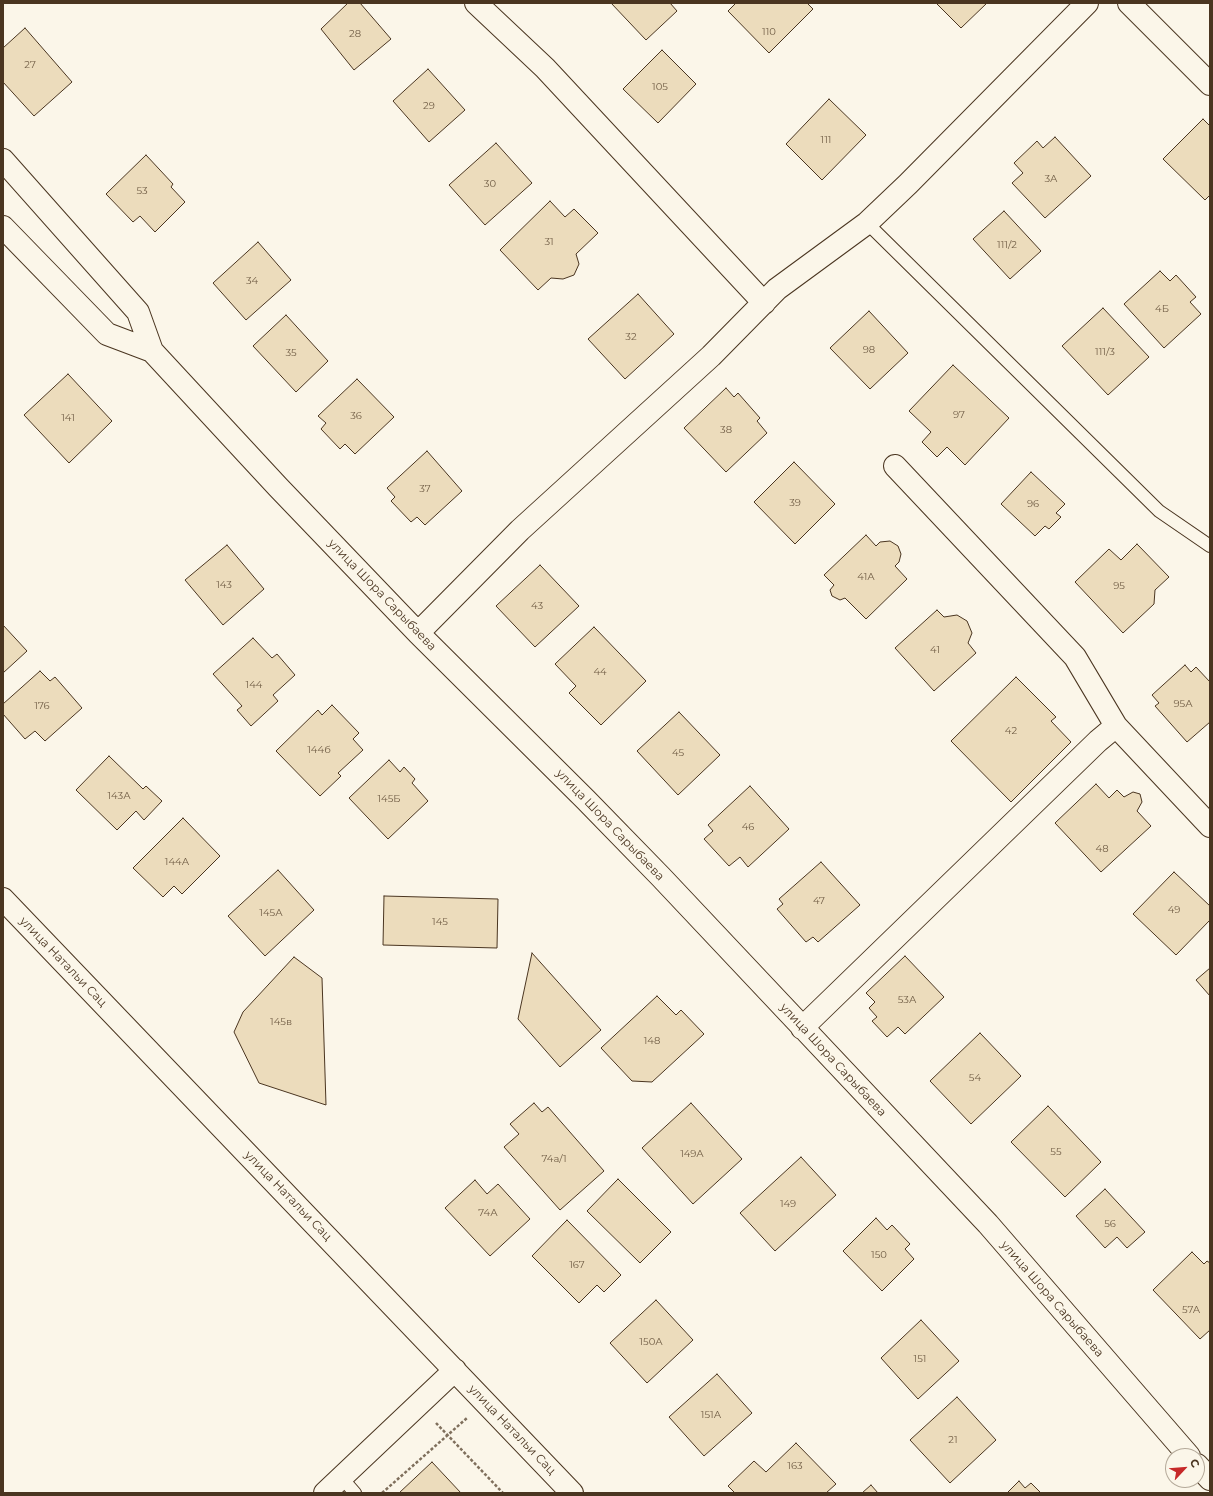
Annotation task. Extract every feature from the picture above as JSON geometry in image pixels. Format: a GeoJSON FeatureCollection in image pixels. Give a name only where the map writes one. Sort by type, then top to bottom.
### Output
{"type":"FeatureCollection","features":[{"type":"Feature","properties":{"kind":"street"},"geometry":{"type":"LineString","coordinates":[[476,3],[545,68],[764,302]]}},
{"type":"Feature","properties":{"kind":"street"},"geometry":{"type":"LineString","coordinates":[[418,633],[520,530],[711,356],[777,289],[867,223],[908,184],[1087,3]]}},
{"type":"Feature","properties":{"kind":"street"},"geometry":{"type":"LineString","coordinates":[[1129,3],[1210,84]]}},
{"type":"Feature","properties":{"kind":"street"},"geometry":{"type":"LineString","coordinates":[[3,160],[138,312],[152,351]]}},
{"type":"Feature","properties":{"kind":"street","name":"улица Шора Сарыбаева"},"geometry":{"type":"LineString","coordinates":[[3,227],[107,334],[152,351],[278,487],[418,633],[661,877],[988,1224],[1182,1448]]}},
{"type":"Feature","properties":{"kind":"street"},"geometry":{"type":"LineString","coordinates":[[895,466],[1075,657],[1116,726],[1210,826]]}},
{"type":"Feature","properties":{"kind":"street"},"geometry":{"type":"LineString","coordinates":[[802,1028],[1098,741],[1116,726]]}},
{"type":"Feature","properties":{"kind":"street","name":"улица Натальи Сац"},"geometry":{"type":"LineString","coordinates":[[3,899],[572,1493]]}},
{"type":"Feature","properties":{"kind":"street"},"geometry":{"type":"LineString","coordinates":[[325,1493],[348,1485],[419,1404],[455,1370]]}},
{"type":"Feature","properties":{"kind":"lane"},"geometry":{"type":"LineString","coordinates":[[867,223],[1159,511],[1210,546]]}},
{"type":"Feature","properties":{"kind":"path"},"geometry":{"type":"LineString","coordinates":[[419,1404],[503,1493]]}},
{"type":"Feature","properties":{"kind":"path"},"geometry":{"type":"LineString","coordinates":[[382,1493],[469,1417]]}},
{"type":"Feature","properties":{"kind":"building"},"geometry":{"type":"Polygon","coordinates":[[[348,3],[360,3],[391,39],[354,70],[321,29],[348,3]]]}},
{"type":"Feature","properties":{"kind":"building"},"geometry":{"type":"Polygon","coordinates":[[[611,3],[670,3],[677,11],[646,40],[611,3]]]}},
{"type":"Feature","properties":{"kind":"building"},"geometry":{"type":"Polygon","coordinates":[[[736,3],[807,3],[813,9],[769,53],[728,11],[736,3]]]}},
{"type":"Feature","properties":{"kind":"building"},"geometry":{"type":"Polygon","coordinates":[[[936,3],[987,3],[961,28],[936,3]]]}},
{"type":"Feature","properties":{"kind":"building"},"geometry":{"type":"Polygon","coordinates":[[[25,28],[72,82],[34,116],[3,82],[3,48],[25,28]]]}},
{"type":"Feature","properties":{"kind":"building"},"geometry":{"type":"Polygon","coordinates":[[[662,50],[696,84],[658,123],[623,89],[662,50]]]}},
{"type":"Feature","properties":{"kind":"building"},"geometry":{"type":"Polygon","coordinates":[[[428,69],[465,110],[429,142],[393,101],[428,69]]]}},
{"type":"Feature","properties":{"kind":"building"},"geometry":{"type":"Polygon","coordinates":[[[829,99],[866,135],[822,180],[786,144],[829,99]]]}},
{"type":"Feature","properties":{"kind":"building"},"geometry":{"type":"Polygon","coordinates":[[[1203,119],[1210,126],[1210,195],[1205,200],[1163,159],[1203,119]]]}},
{"type":"Feature","properties":{"kind":"building"},"geometry":{"type":"Polygon","coordinates":[[[1055,137],[1091,176],[1045,218],[1012,183],[1023,173],[1014,163],[1037,141],[1043,148],[1055,137]]]}},
{"type":"Feature","properties":{"kind":"building"},"geometry":{"type":"Polygon","coordinates":[[[496,143],[532,183],[485,225],[449,185],[496,143]]]}},
{"type":"Feature","properties":{"kind":"building"},"geometry":{"type":"Polygon","coordinates":[[[146,155],[173,184],[171,187],[185,202],[155,232],[140,216],[133,222],[106,194],[146,155]]]}},
{"type":"Feature","properties":{"kind":"building"},"geometry":{"type":"Polygon","coordinates":[[[550,201],[565,217],[574,209],[598,233],[576,254],[579,264],[574,275],[563,279],[551,278],[538,290],[500,250],[550,201]]]}},
{"type":"Feature","properties":{"kind":"building"},"geometry":{"type":"Polygon","coordinates":[[[1004,211],[1041,251],[1010,279],[973,239],[1004,211]]]}},
{"type":"Feature","properties":{"kind":"building"},"geometry":{"type":"Polygon","coordinates":[[[258,242],[291,280],[246,320],[213,283],[258,242]]]}},
{"type":"Feature","properties":{"kind":"building"},"geometry":{"type":"Polygon","coordinates":[[[1160,271],[1170,281],[1176,275],[1196,297],[1190,302],[1201,314],[1164,348],[1124,304],[1160,271]]]}},
{"type":"Feature","properties":{"kind":"building"},"geometry":{"type":"Polygon","coordinates":[[[638,294],[674,334],[625,379],[588,339],[638,294]]]}},
{"type":"Feature","properties":{"kind":"building"},"geometry":{"type":"Polygon","coordinates":[[[1103,308],[1149,357],[1108,395],[1062,346],[1103,308]]]}},
{"type":"Feature","properties":{"kind":"building"},"geometry":{"type":"Polygon","coordinates":[[[869,311],[908,353],[870,389],[830,348],[869,311]]]}},
{"type":"Feature","properties":{"kind":"building"},"geometry":{"type":"Polygon","coordinates":[[[286,315],[328,361],[296,392],[253,346],[286,315]]]}},
{"type":"Feature","properties":{"kind":"building"},"geometry":{"type":"Polygon","coordinates":[[[953,365],[1009,418],[965,465],[947,447],[937,457],[922,442],[931,432],[909,411],[953,365]]]}},
{"type":"Feature","properties":{"kind":"building"},"geometry":{"type":"Polygon","coordinates":[[[68,374],[112,421],[69,463],[24,415],[68,374]]]}},
{"type":"Feature","properties":{"kind":"building"},"geometry":{"type":"Polygon","coordinates":[[[357,379],[394,417],[355,454],[345,444],[340,449],[321,429],[326,423],[318,416],[357,379]]]}},
{"type":"Feature","properties":{"kind":"building"},"geometry":{"type":"Polygon","coordinates":[[[726,388],[734,397],[738,393],[760,418],[757,421],[767,433],[726,472],[684,428],[726,388]]]}},
{"type":"Feature","properties":{"kind":"building"},"geometry":{"type":"Polygon","coordinates":[[[427,451],[462,491],[425,525],[417,517],[411,522],[391,501],[395,497],[387,488],[427,451]]]}},
{"type":"Feature","properties":{"kind":"building"},"geometry":{"type":"Polygon","coordinates":[[[794,462],[835,504],[795,544],[754,502],[794,462]]]}},
{"type":"Feature","properties":{"kind":"building"},"geometry":{"type":"Polygon","coordinates":[[[1031,472],[1065,504],[1056,513],[1061,517],[1049,529],[1045,526],[1035,536],[1001,504],[1031,472]]]}},
{"type":"Feature","properties":{"kind":"building"},"geometry":{"type":"Polygon","coordinates":[[[866,535],[876,546],[880,542],[890,541],[898,546],[901,554],[899,562],[895,566],[907,579],[866,619],[845,598],[840,600],[832,596],[830,590],[834,585],[824,575],[866,535]]]}},
{"type":"Feature","properties":{"kind":"building"},"geometry":{"type":"Polygon","coordinates":[[[1137,544],[1169,577],[1155,590],[1154,604],[1123,633],[1075,582],[1109,549],[1121,560],[1137,544]]]}},
{"type":"Feature","properties":{"kind":"building"},"geometry":{"type":"Polygon","coordinates":[[[227,545],[264,589],[223,625],[185,580],[227,545]]]}},
{"type":"Feature","properties":{"kind":"building"},"geometry":{"type":"Polygon","coordinates":[[[540,565],[579,606],[535,647],[496,606],[540,565]]]}},
{"type":"Feature","properties":{"kind":"building"},"geometry":{"type":"Polygon","coordinates":[[[937,610],[944,617],[957,615],[967,621],[972,633],[968,643],[976,653],[934,691],[895,648],[937,610]]]}},
{"type":"Feature","properties":{"kind":"building"},"geometry":{"type":"Polygon","coordinates":[[[3,625],[27,651],[3,673],[3,625]]]}},
{"type":"Feature","properties":{"kind":"building"},"geometry":{"type":"Polygon","coordinates":[[[594,627],[646,681],[601,725],[569,693],[576,686],[555,664],[594,627]]]}},
{"type":"Feature","properties":{"kind":"building"},"geometry":{"type":"Polygon","coordinates":[[[253,638],[272,658],[277,654],[295,675],[273,695],[278,701],[251,726],[237,710],[242,706],[213,674],[253,638]]]}},
{"type":"Feature","properties":{"kind":"building"},"geometry":{"type":"Polygon","coordinates":[[[1185,665],[1191,672],[1196,667],[1210,682],[1210,722],[1187,742],[1155,706],[1159,703],[1152,695],[1185,665]]]}},
{"type":"Feature","properties":{"kind":"building"},"geometry":{"type":"Polygon","coordinates":[[[40,671],[50,681],[55,677],[82,708],[45,741],[35,731],[25,739],[3,714],[3,704],[40,671]]]}},
{"type":"Feature","properties":{"kind":"building"},"geometry":{"type":"Polygon","coordinates":[[[1016,677],[1056,717],[1051,721],[1071,742],[1011,802],[951,741],[1016,677]]]}},
{"type":"Feature","properties":{"kind":"building"},"geometry":{"type":"Polygon","coordinates":[[[332,705],[359,733],[353,739],[363,750],[338,773],[341,776],[320,796],[276,751],[318,710],[322,715],[332,705]]]}},
{"type":"Feature","properties":{"kind":"building"},"geometry":{"type":"Polygon","coordinates":[[[679,712],[720,755],[678,795],[637,751],[679,712]]]}},
{"type":"Feature","properties":{"kind":"building"},"geometry":{"type":"Polygon","coordinates":[[[109,756],[143,789],[146,786],[162,801],[144,820],[136,811],[117,830],[76,790],[109,756]]]}},
{"type":"Feature","properties":{"kind":"building"},"geometry":{"type":"Polygon","coordinates":[[[389,760],[400,772],[404,767],[415,779],[412,783],[428,801],[388,839],[349,798],[389,760]]]}},
{"type":"Feature","properties":{"kind":"building"},"geometry":{"type":"Polygon","coordinates":[[[1096,784],[1109,798],[1117,790],[1124,797],[1133,792],[1140,794],[1142,802],[1137,811],[1151,826],[1101,872],[1055,823],[1096,784]]]}},
{"type":"Feature","properties":{"kind":"building"},"geometry":{"type":"Polygon","coordinates":[[[750,786],[789,829],[748,867],[740,857],[729,866],[704,839],[713,831],[708,825],[750,786]]]}},
{"type":"Feature","properties":{"kind":"building"},"geometry":{"type":"Polygon","coordinates":[[[183,818],[220,856],[182,894],[174,886],[163,897],[133,868],[183,818]]]}},
{"type":"Feature","properties":{"kind":"building"},"geometry":{"type":"Polygon","coordinates":[[[821,862],[860,905],[818,942],[813,937],[806,942],[777,909],[783,904],[779,899],[821,862]]]}},
{"type":"Feature","properties":{"kind":"building"},"geometry":{"type":"Polygon","coordinates":[[[278,870],[314,910],[265,956],[228,916],[278,870]]]}},
{"type":"Feature","properties":{"kind":"building"},"geometry":{"type":"Polygon","coordinates":[[[1174,872],[1210,906],[1210,920],[1176,955],[1133,914],[1174,872]]]}},
{"type":"Feature","properties":{"kind":"building"},"geometry":{"type":"Polygon","coordinates":[[[384,896],[498,899],[497,948],[383,945],[384,896]]]}},
{"type":"Feature","properties":{"kind":"building"},"geometry":{"type":"Polygon","coordinates":[[[532,953],[601,1030],[560,1067],[518,1019],[532,953]]]}},
{"type":"Feature","properties":{"kind":"building"},"geometry":{"type":"Polygon","coordinates":[[[905,956],[944,997],[905,1034],[898,1027],[887,1037],[872,1021],[877,1017],[869,1008],[875,1002],[866,993],[905,956]]]}},
{"type":"Feature","properties":{"kind":"building"},"geometry":{"type":"Polygon","coordinates":[[[294,957],[322,978],[326,1105],[259,1083],[234,1032],[243,1012],[294,957]]]}},
{"type":"Feature","properties":{"kind":"building"},"geometry":{"type":"Polygon","coordinates":[[[1210,968],[1210,996],[1196,980],[1210,968]]]}},
{"type":"Feature","properties":{"kind":"building"},"geometry":{"type":"Polygon","coordinates":[[[657,996],[676,1015],[681,1010],[704,1034],[652,1082],[632,1081],[601,1048],[657,996]]]}},
{"type":"Feature","properties":{"kind":"building"},"geometry":{"type":"Polygon","coordinates":[[[980,1033],[1021,1076],[971,1124],[930,1081],[980,1033]]]}},
{"type":"Feature","properties":{"kind":"building"},"geometry":{"type":"Polygon","coordinates":[[[534,1103],[542,1112],[548,1107],[604,1171],[560,1210],[504,1147],[519,1134],[510,1124],[534,1103]]]}},
{"type":"Feature","properties":{"kind":"building"},"geometry":{"type":"Polygon","coordinates":[[[691,1103],[742,1159],[693,1204],[642,1148],[691,1103]]]}},
{"type":"Feature","properties":{"kind":"building"},"geometry":{"type":"Polygon","coordinates":[[[1048,1106],[1101,1162],[1065,1197],[1011,1142],[1048,1106]]]}},
{"type":"Feature","properties":{"kind":"building"},"geometry":{"type":"Polygon","coordinates":[[[801,1157],[836,1195],[775,1251],[740,1213],[801,1157]]]}},
{"type":"Feature","properties":{"kind":"building"},"geometry":{"type":"Polygon","coordinates":[[[618,1179],[671,1232],[640,1263],[587,1211],[618,1179]]]}},
{"type":"Feature","properties":{"kind":"building"},"geometry":{"type":"Polygon","coordinates":[[[475,1180],[487,1194],[498,1184],[530,1219],[490,1256],[445,1208],[475,1180]]]}},
{"type":"Feature","properties":{"kind":"building"},"geometry":{"type":"Polygon","coordinates":[[[1105,1189],[1145,1232],[1127,1248],[1117,1237],[1105,1248],[1076,1216],[1105,1189]]]}},
{"type":"Feature","properties":{"kind":"building"},"geometry":{"type":"Polygon","coordinates":[[[876,1218],[887,1230],[892,1225],[910,1244],[905,1249],[914,1259],[882,1291],[843,1251],[876,1218]]]}},
{"type":"Feature","properties":{"kind":"building"},"geometry":{"type":"Polygon","coordinates":[[[567,1220],[621,1275],[604,1292],[597,1285],[579,1303],[532,1256],[567,1220]]]}},
{"type":"Feature","properties":{"kind":"building"},"geometry":{"type":"Polygon","coordinates":[[[1192,1252],[1204,1264],[1207,1261],[1210,1263],[1210,1330],[1200,1339],[1153,1290],[1192,1252]]]}},
{"type":"Feature","properties":{"kind":"building"},"geometry":{"type":"Polygon","coordinates":[[[656,1300],[693,1340],[647,1383],[610,1343],[656,1300]]]}},
{"type":"Feature","properties":{"kind":"building"},"geometry":{"type":"Polygon","coordinates":[[[921,1320],[959,1361],[918,1399],[881,1358],[921,1320]]]}},
{"type":"Feature","properties":{"kind":"building"},"geometry":{"type":"Polygon","coordinates":[[[717,1374],[752,1413],[704,1456],[669,1417],[717,1374]]]}},
{"type":"Feature","properties":{"kind":"building"},"geometry":{"type":"Polygon","coordinates":[[[957,1397],[996,1440],[950,1483],[910,1440],[957,1397]]]}},
{"type":"Feature","properties":{"kind":"building"},"geometry":{"type":"Polygon","coordinates":[[[796,1443],[836,1484],[826,1493],[735,1493],[728,1486],[754,1461],[766,1472],[796,1443]]]}},
{"type":"Feature","properties":{"kind":"building"},"geometry":{"type":"Polygon","coordinates":[[[432,1462],[461,1493],[399,1493],[432,1462]]]}},
{"type":"Feature","properties":{"kind":"building"},"geometry":{"type":"Polygon","coordinates":[[[1019,1481],[1025,1488],[1031,1483],[1041,1493],[1007,1493],[1019,1481]]]}},
{"type":"Feature","properties":{"kind":"building"},"geometry":{"type":"Polygon","coordinates":[[[871,1485],[878,1493],[862,1493],[871,1485]]]}}]}
